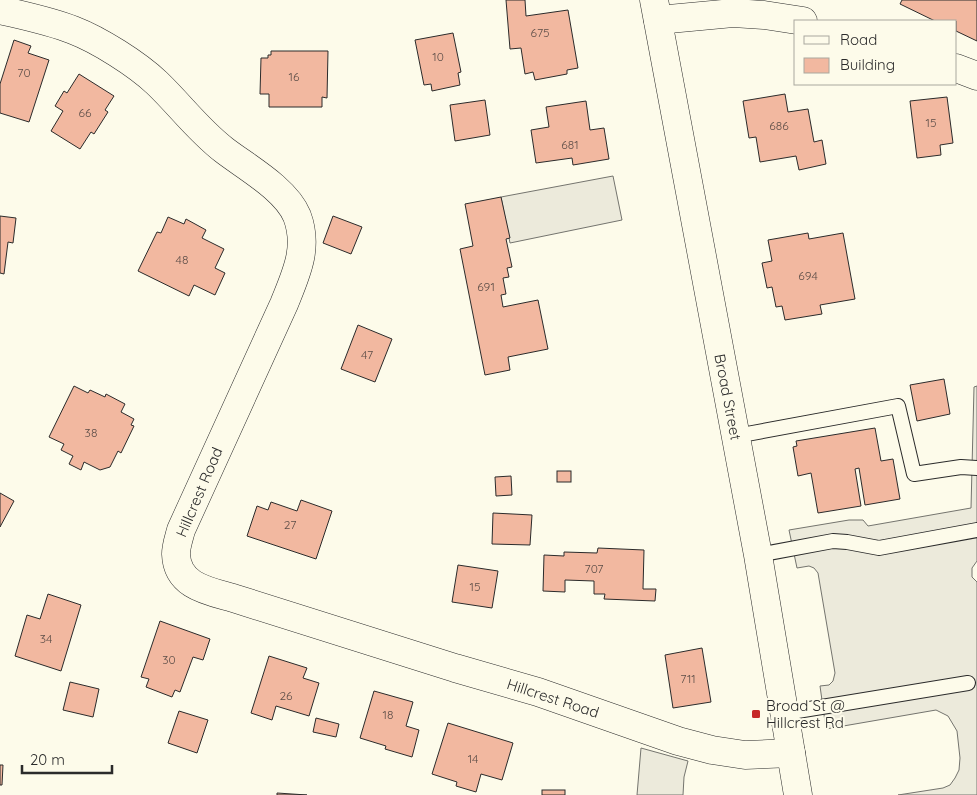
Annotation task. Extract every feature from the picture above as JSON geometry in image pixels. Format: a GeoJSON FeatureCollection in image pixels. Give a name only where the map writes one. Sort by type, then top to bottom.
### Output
{"type":"FeatureCollection","features":[{"type":"Feature","properties":{"kind":"street","name":"Hillcrest Road"},"geometry":{"type":"LineString","coordinates":[[0,10],[74,30],[100,43],[131,63],[156,82],[198,127],[217,144],[272,185],[284,196],[296,213],[301,229],[302,247],[298,268],[284,304],[181,530],[176,555],[184,578],[201,589],[538,692],[678,741],[712,750],[746,755],[791,753]]}},
{"type":"Feature","properties":{"kind":"street","name":"Broad Street"},"geometry":{"type":"LineString","coordinates":[[656,10],[758,555],[798,795]]}},
{"type":"Feature","properties":{"kind":"street"},"geometry":{"type":"LineString","coordinates":[[656,10],[764,15],[796,20]]}},
{"type":"Feature","properties":{"kind":"street"},"geometry":{"type":"LineString","coordinates":[[957,68],[977,76]]}},
{"type":"Feature","properties":{"kind":"lane"},"geometry":{"type":"LineString","coordinates":[[736,436],[898,406],[914,474],[961,467],[977,468]]}},
{"type":"Feature","properties":{"kind":"lane"},"geometry":{"type":"LineString","coordinates":[[758,555],[833,541],[879,548],[977,530]]}},
{"type":"Feature","properties":{"kind":"lane"},"geometry":{"type":"LineString","coordinates":[[785,713],[968,683]]}},
{"type":"Feature","properties":{"kind":"shaded area"},"geometry":{"type":"Polygon","coordinates":[[[613,176],[622,220],[510,243],[501,197],[613,176]]]}},
{"type":"Feature","properties":{"kind":"shaded area"},"geometry":{"type":"Polygon","coordinates":[[[977,386],[977,561],[972,568],[972,577],[977,582],[977,795],[898,795],[943,788],[950,785],[959,770],[960,758],[957,731],[948,716],[936,710],[826,729],[820,686],[829,685],[833,681],[835,673],[818,573],[809,566],[797,568],[789,530],[849,520],[863,520],[868,526],[971,508],[974,387],[977,386]]]}},
{"type":"Feature","properties":{"kind":"shaded area"},"geometry":{"type":"Polygon","coordinates":[[[641,748],[688,761],[684,777],[683,795],[637,795],[641,748]]]}},
{"type":"Feature","properties":{"kind":"building"},"geometry":{"type":"Polygon","coordinates":[[[506,0],[525,0],[526,16],[568,10],[578,68],[567,70],[567,74],[535,80],[533,72],[525,74],[521,48],[510,49],[506,0]]]}},
{"type":"Feature","properties":{"kind":"building"},"geometry":{"type":"Polygon","coordinates":[[[902,0],[977,0],[977,41],[957,31],[957,20],[933,20],[900,4],[902,0]]]}},
{"type":"Feature","properties":{"kind":"building"},"geometry":{"type":"Polygon","coordinates":[[[453,33],[461,72],[458,73],[460,85],[432,91],[431,84],[424,85],[415,40],[453,33]]]}},
{"type":"Feature","properties":{"kind":"building"},"geometry":{"type":"Polygon","coordinates":[[[14,40],[31,46],[28,53],[49,60],[29,122],[0,113],[0,84],[14,40]]]}},
{"type":"Feature","properties":{"kind":"building"},"geometry":{"type":"Polygon","coordinates":[[[271,51],[328,51],[327,98],[322,97],[322,107],[269,107],[269,94],[260,94],[261,58],[268,58],[268,55],[271,55],[271,51]]]}},
{"type":"Feature","properties":{"kind":"building"},"geometry":{"type":"Polygon","coordinates":[[[79,74],[114,96],[105,110],[108,112],[94,134],[91,132],[80,149],[51,131],[63,111],[55,106],[64,91],[67,93],[79,74]]]}},
{"type":"Feature","properties":{"kind":"building"},"geometry":{"type":"Polygon","coordinates":[[[785,94],[788,112],[808,109],[814,142],[822,140],[826,164],[799,170],[796,156],[760,162],[756,137],[749,138],[743,101],[785,94]]]}},
{"type":"Feature","properties":{"kind":"building"},"geometry":{"type":"Polygon","coordinates":[[[947,97],[953,143],[940,145],[941,155],[917,158],[910,101],[947,97]]]}},
{"type":"Feature","properties":{"kind":"building"},"geometry":{"type":"Polygon","coordinates":[[[485,100],[490,135],[455,141],[450,105],[485,100]]]}},
{"type":"Feature","properties":{"kind":"building"},"geometry":{"type":"Polygon","coordinates":[[[586,101],[590,130],[604,128],[609,159],[573,165],[572,158],[536,163],[531,130],[549,127],[546,107],[586,101]]]}},
{"type":"Feature","properties":{"kind":"building"},"geometry":{"type":"Polygon","coordinates":[[[501,197],[510,238],[506,239],[512,267],[507,268],[509,277],[503,278],[506,294],[501,295],[503,307],[538,300],[548,349],[508,357],[510,370],[485,375],[460,249],[473,246],[465,204],[501,197]]]}},
{"type":"Feature","properties":{"kind":"building"},"geometry":{"type":"Polygon","coordinates":[[[0,216],[16,218],[13,243],[8,242],[4,274],[0,273],[0,216]]]}},
{"type":"Feature","properties":{"kind":"building"},"geometry":{"type":"Polygon","coordinates":[[[333,216],[362,227],[351,254],[323,243],[333,216]]]}},
{"type":"Feature","properties":{"kind":"building"},"geometry":{"type":"Polygon","coordinates":[[[168,217],[184,224],[186,219],[206,230],[202,238],[224,249],[215,268],[225,273],[215,295],[194,285],[189,296],[138,271],[157,232],[161,233],[168,217]]]}},
{"type":"Feature","properties":{"kind":"building"},"geometry":{"type":"Polygon","coordinates":[[[808,233],[809,239],[843,233],[855,299],[820,305],[822,314],[785,320],[782,306],[776,307],[772,287],[767,288],[762,263],[772,261],[768,240],[808,233]]]}},
{"type":"Feature","properties":{"kind":"building"},"geometry":{"type":"Polygon","coordinates":[[[358,325],[392,339],[375,382],[341,369],[358,325]]]}},
{"type":"Feature","properties":{"kind":"building"},"geometry":{"type":"Polygon","coordinates":[[[944,379],[950,414],[917,421],[910,385],[944,379]]]}},
{"type":"Feature","properties":{"kind":"building"},"geometry":{"type":"Polygon","coordinates":[[[74,386],[88,393],[90,390],[105,397],[106,394],[125,404],[121,412],[134,419],[131,425],[134,426],[121,453],[118,451],[110,467],[100,470],[84,462],[81,470],[69,464],[73,456],[61,450],[64,444],[49,437],[74,386]]]}},
{"type":"Feature","properties":{"kind":"building"},"geometry":{"type":"Polygon","coordinates":[[[875,428],[881,461],[893,459],[900,499],[865,505],[859,468],[855,469],[861,506],[818,513],[811,473],[798,476],[793,447],[797,446],[796,441],[875,428]]]}},
{"type":"Feature","properties":{"kind":"building"},"geometry":{"type":"Polygon","coordinates":[[[557,471],[571,471],[571,482],[557,482],[557,471]]]}},
{"type":"Feature","properties":{"kind":"building"},"geometry":{"type":"Polygon","coordinates":[[[511,476],[512,495],[496,496],[495,477],[511,476]]]}},
{"type":"Feature","properties":{"kind":"building"},"geometry":{"type":"Polygon","coordinates":[[[0,493],[14,501],[0,527],[0,493]]]}},
{"type":"Feature","properties":{"kind":"building"},"geometry":{"type":"Polygon","coordinates":[[[301,500],[332,511],[316,559],[247,536],[257,506],[268,510],[271,502],[297,511],[301,500]]]}},
{"type":"Feature","properties":{"kind":"building"},"geometry":{"type":"Polygon","coordinates":[[[493,513],[532,515],[530,545],[492,544],[493,513]]]}},
{"type":"Feature","properties":{"kind":"building"},"geometry":{"type":"Polygon","coordinates":[[[598,548],[644,550],[643,589],[656,589],[655,601],[604,599],[605,594],[594,594],[594,581],[565,580],[565,592],[543,591],[544,555],[564,556],[564,552],[597,553],[598,548]]]}},
{"type":"Feature","properties":{"kind":"building"},"geometry":{"type":"Polygon","coordinates":[[[458,565],[498,571],[492,608],[452,602],[458,565]]]}},
{"type":"Feature","properties":{"kind":"building"},"geometry":{"type":"Polygon","coordinates":[[[48,594],[81,605],[61,671],[15,656],[27,615],[40,619],[48,594]]]}},
{"type":"Feature","properties":{"kind":"building"},"geometry":{"type":"Polygon","coordinates":[[[160,621],[210,639],[203,660],[193,657],[180,692],[175,690],[172,697],[146,687],[149,679],[141,677],[160,621]]]}},
{"type":"Feature","properties":{"kind":"building"},"geometry":{"type":"Polygon","coordinates":[[[702,648],[711,702],[673,708],[665,655],[702,648]]]}},
{"type":"Feature","properties":{"kind":"building"},"geometry":{"type":"Polygon","coordinates":[[[269,656],[307,668],[303,678],[319,683],[309,716],[276,706],[272,720],[251,713],[269,656]]]}},
{"type":"Feature","properties":{"kind":"building"},"geometry":{"type":"Polygon","coordinates":[[[70,682],[99,689],[93,717],[63,710],[70,682]]]}},
{"type":"Feature","properties":{"kind":"building"},"geometry":{"type":"Polygon","coordinates":[[[374,691],[413,702],[406,726],[419,730],[412,757],[385,749],[386,746],[360,738],[374,691]]]}},
{"type":"Feature","properties":{"kind":"building"},"geometry":{"type":"Polygon","coordinates":[[[179,711],[208,720],[197,753],[168,743],[179,711]]]}},
{"type":"Feature","properties":{"kind":"building"},"geometry":{"type":"Polygon","coordinates":[[[316,718],[339,724],[336,737],[313,732],[316,718]]]}},
{"type":"Feature","properties":{"kind":"building"},"geometry":{"type":"Polygon","coordinates":[[[448,723],[513,743],[502,780],[481,774],[476,792],[456,786],[457,782],[432,774],[448,723]]]}},
{"type":"Feature","properties":{"kind":"building"},"geometry":{"type":"Polygon","coordinates":[[[0,765],[3,765],[2,785],[0,785],[0,765]]]}},
{"type":"Feature","properties":{"kind":"building"},"geometry":{"type":"Polygon","coordinates":[[[542,790],[565,790],[565,795],[542,795],[542,790]]]}},
{"type":"Feature","properties":{"kind":"building"},"geometry":{"type":"Polygon","coordinates":[[[277,793],[307,795],[277,795],[277,793]]]}},
{"type":"Feature","properties":{"kind":"place","name":"Broad St @ Hillcrest Rd"},"geometry":{"type":"Point","coordinates":[756,714]}}]}
